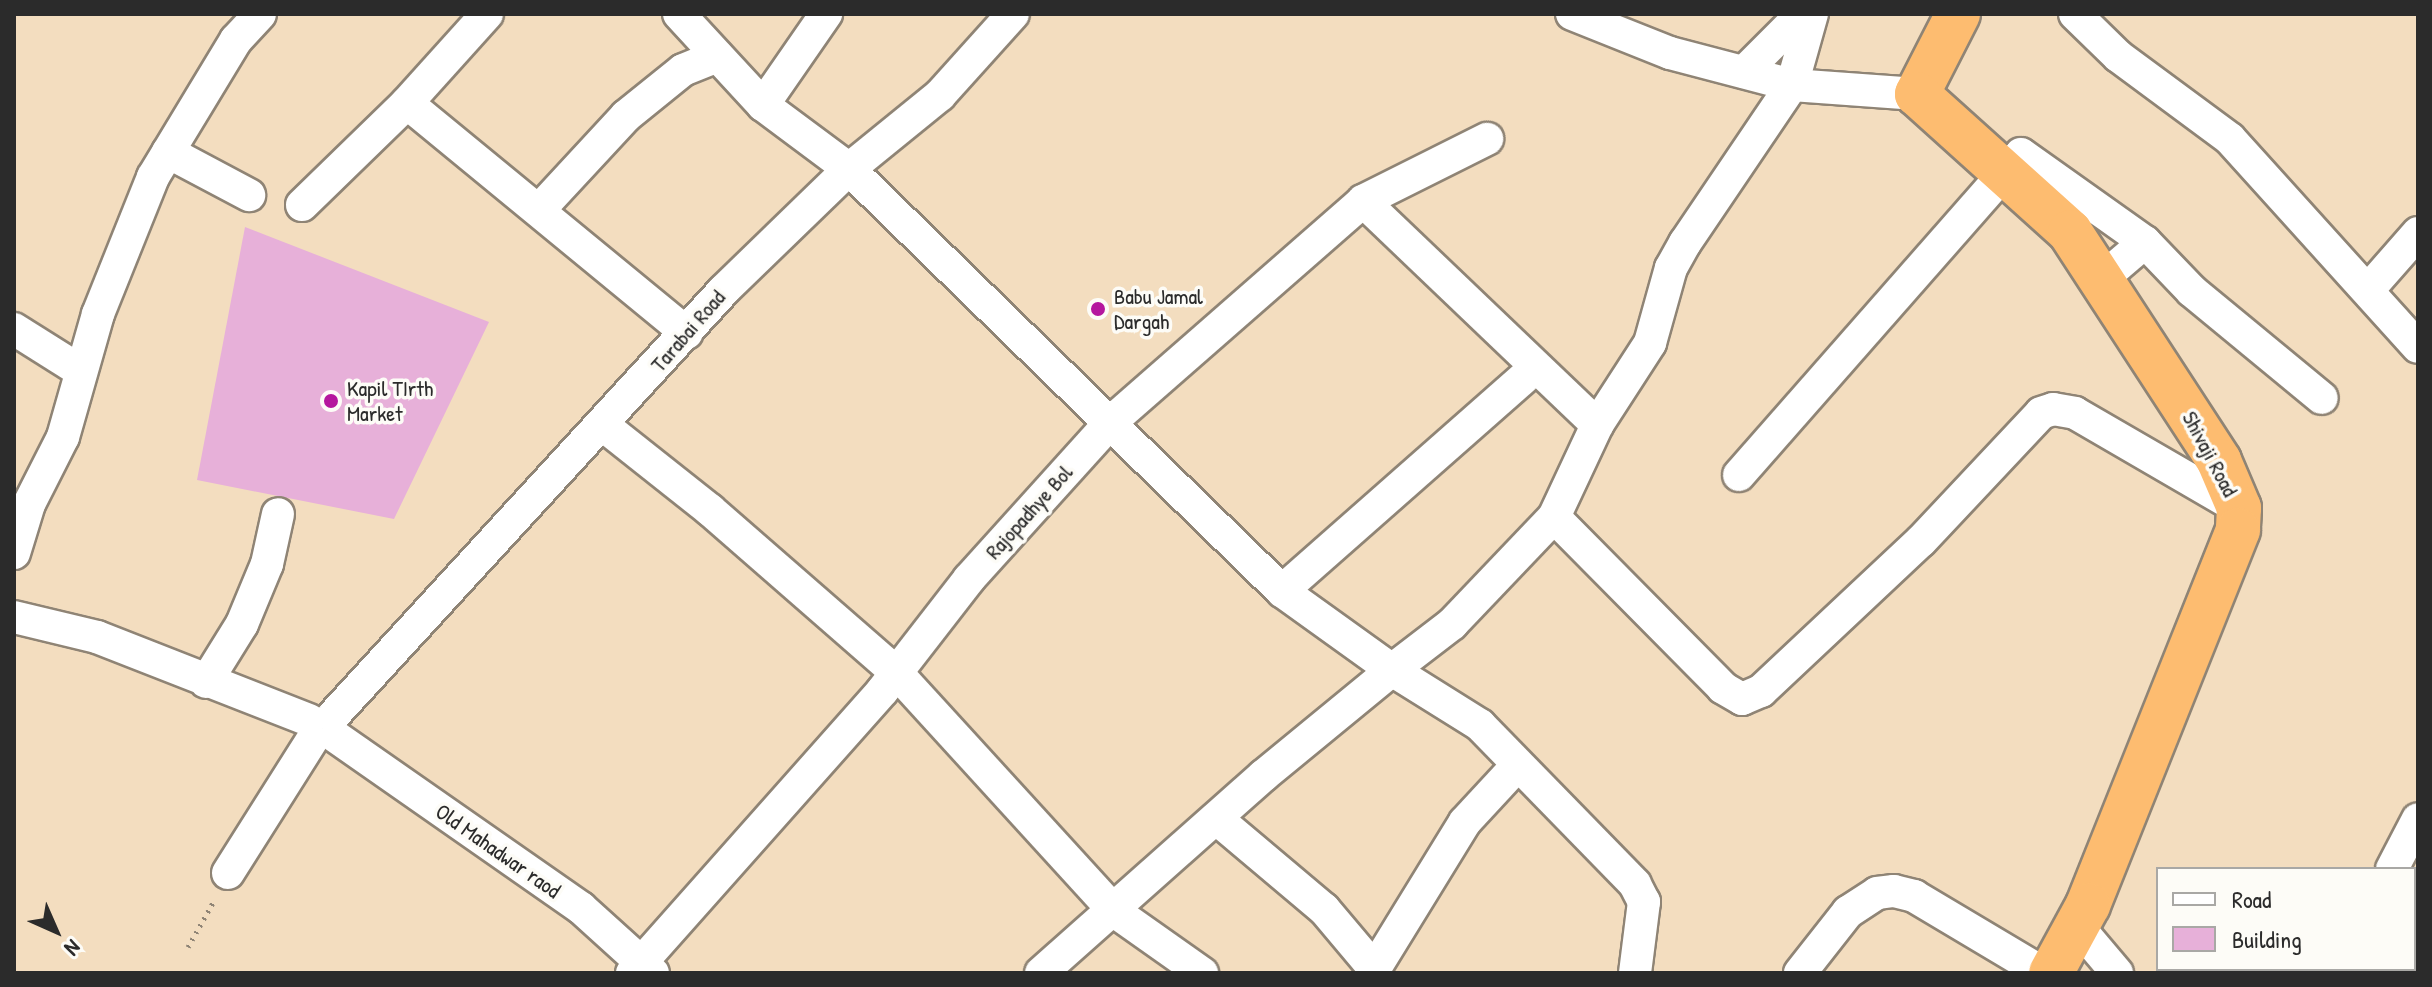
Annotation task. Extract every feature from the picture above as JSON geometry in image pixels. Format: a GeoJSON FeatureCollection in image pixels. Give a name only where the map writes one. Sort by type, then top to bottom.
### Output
{"type":"FeatureCollection","features":[{"type":"Feature","properties":{"kind":"highway"},"geometry":{"type":"LineString","coordinates":[[1917,94],[1958,14]]}},
{"type":"Feature","properties":{"kind":"highway","name":"Shivaji Road"},"geometry":{"type":"LineString","coordinates":[[1917,94],[2070,232],[2103,278],[2219,461],[2239,508],[2238,530],[2079,928],[2051,973]]}},
{"type":"Feature","properties":{"kind":"street"},"geometry":{"type":"LineString","coordinates":[[302,205],[407,103],[487,14]]}},
{"type":"Feature","properties":{"kind":"street"},"geometry":{"type":"LineString","coordinates":[[763,105],[826,14]]}},
{"type":"Feature","properties":{"kind":"street","name":"Tarabai Road"},"geometry":{"type":"LineString","coordinates":[[222,885],[322,728],[687,333],[849,169],[940,95],[1013,14]]}},
{"type":"Feature","properties":{"kind":"street"},"geometry":{"type":"LineString","coordinates":[[1572,14],[1635,25],[1744,72],[1792,85],[1917,94]]}},
{"type":"Feature","properties":{"kind":"street"},"geometry":{"type":"LineString","coordinates":[[1744,72],[1802,14]]}},
{"type":"Feature","properties":{"kind":"street"},"geometry":{"type":"LineString","coordinates":[[1041,973],[1392,670],[1452,624],[1554,517],[1597,425],[1650,343],[1671,268],[1792,85],[1812,14]]}},
{"type":"Feature","properties":{"kind":"street"},"geometry":{"type":"LineString","coordinates":[[2075,14],[2118,56],[2230,139],[2418,347]]}},
{"type":"Feature","properties":{"kind":"street"},"geometry":{"type":"LineString","coordinates":[[688,17],[717,56],[763,105],[849,169],[1112,421],[1282,591],[1392,670],[1480,725],[1516,767],[1635,884],[1644,902],[1635,973]]}},
{"type":"Feature","properties":{"kind":"street"},"geometry":{"type":"LineString","coordinates":[[17,537],[29,504],[63,437],[79,370],[153,177],[249,18]]}},
{"type":"Feature","properties":{"kind":"street"},"geometry":{"type":"LineString","coordinates":[[539,210],[626,116],[683,70],[717,56]]}},
{"type":"Feature","properties":{"kind":"street"},"geometry":{"type":"LineString","coordinates":[[407,103],[687,333]]}},
{"type":"Feature","properties":{"kind":"street","name":"Rajopadhye Bol"},"geometry":{"type":"LineString","coordinates":[[642,970],[896,672],[969,579],[1112,421],[1363,201],[1487,139]]}},
{"type":"Feature","properties":{"kind":"street"},"geometry":{"type":"LineString","coordinates":[[168,152],[249,195]]}},
{"type":"Feature","properties":{"kind":"street"},"geometry":{"type":"LineString","coordinates":[[1739,475],[2001,172],[2021,154],[2029,156],[2145,242],[2192,291],[2322,398]]}},
{"type":"Feature","properties":{"kind":"street"},"geometry":{"type":"LineString","coordinates":[[1363,201],[1597,425]]}},
{"type":"Feature","properties":{"kind":"street"},"geometry":{"type":"LineString","coordinates":[[2368,290],[2418,233]]}},
{"type":"Feature","properties":{"kind":"street"},"geometry":{"type":"LineString","coordinates":[[2103,278],[2145,242]]}},
{"type":"Feature","properties":{"kind":"street"},"geometry":{"type":"LineString","coordinates":[[14,329],[79,370]]}},
{"type":"Feature","properties":{"kind":"street"},"geometry":{"type":"LineString","coordinates":[[1282,591],[1524,378]]}},
{"type":"Feature","properties":{"kind":"street"},"geometry":{"type":"LineString","coordinates":[[1554,517],[1732,695],[1752,697],[1767,674],[1921,541],[2031,420],[2053,409],[2075,413],[2239,508]]}},
{"type":"Feature","properties":{"kind":"street"},"geometry":{"type":"LineString","coordinates":[[604,426],[896,672],[1114,911],[1202,973]]}},
{"type":"Feature","properties":{"kind":"street"},"geometry":{"type":"LineString","coordinates":[[206,682],[242,624],[267,564],[278,514]]}},
{"type":"Feature","properties":{"kind":"street","name":"Old Mahadwar raod"},"geometry":{"type":"LineString","coordinates":[[14,617],[97,637],[322,728],[581,908],[642,970]]}},
{"type":"Feature","properties":{"kind":"street"},"geometry":{"type":"LineString","coordinates":[[1217,819],[1324,909],[1372,970],[1465,822],[1516,767]]}},
{"type":"Feature","properties":{"kind":"street"},"geometry":{"type":"LineString","coordinates":[[2393,867],[2418,819]]}},
{"type":"Feature","properties":{"kind":"street"},"geometry":{"type":"LineString","coordinates":[[1800,973],[1848,912],[1877,893],[1894,891],[1914,896],[2043,973]]}},
{"type":"Feature","properties":{"kind":"street"},"geometry":{"type":"LineString","coordinates":[[2079,928],[2117,973]]}},
{"type":"Feature","properties":{"kind":"path"},"geometry":{"type":"LineString","coordinates":[[188,947],[222,885]]}},
{"type":"Feature","properties":{"kind":"building","name":"Kapil TIrth Market"},"geometry":{"type":"Polygon","coordinates":[[[245,227],[489,322],[394,519],[197,480],[245,227]]]}},
{"type":"Feature","properties":{"kind":"place","name":"Babu Jamal Dargah"},"geometry":{"type":"Point","coordinates":[1098,309]}},
{"type":"Feature","properties":{"kind":"place","name":"Kapil TIrth Market"},"geometry":{"type":"Point","coordinates":[331,401]}}]}
